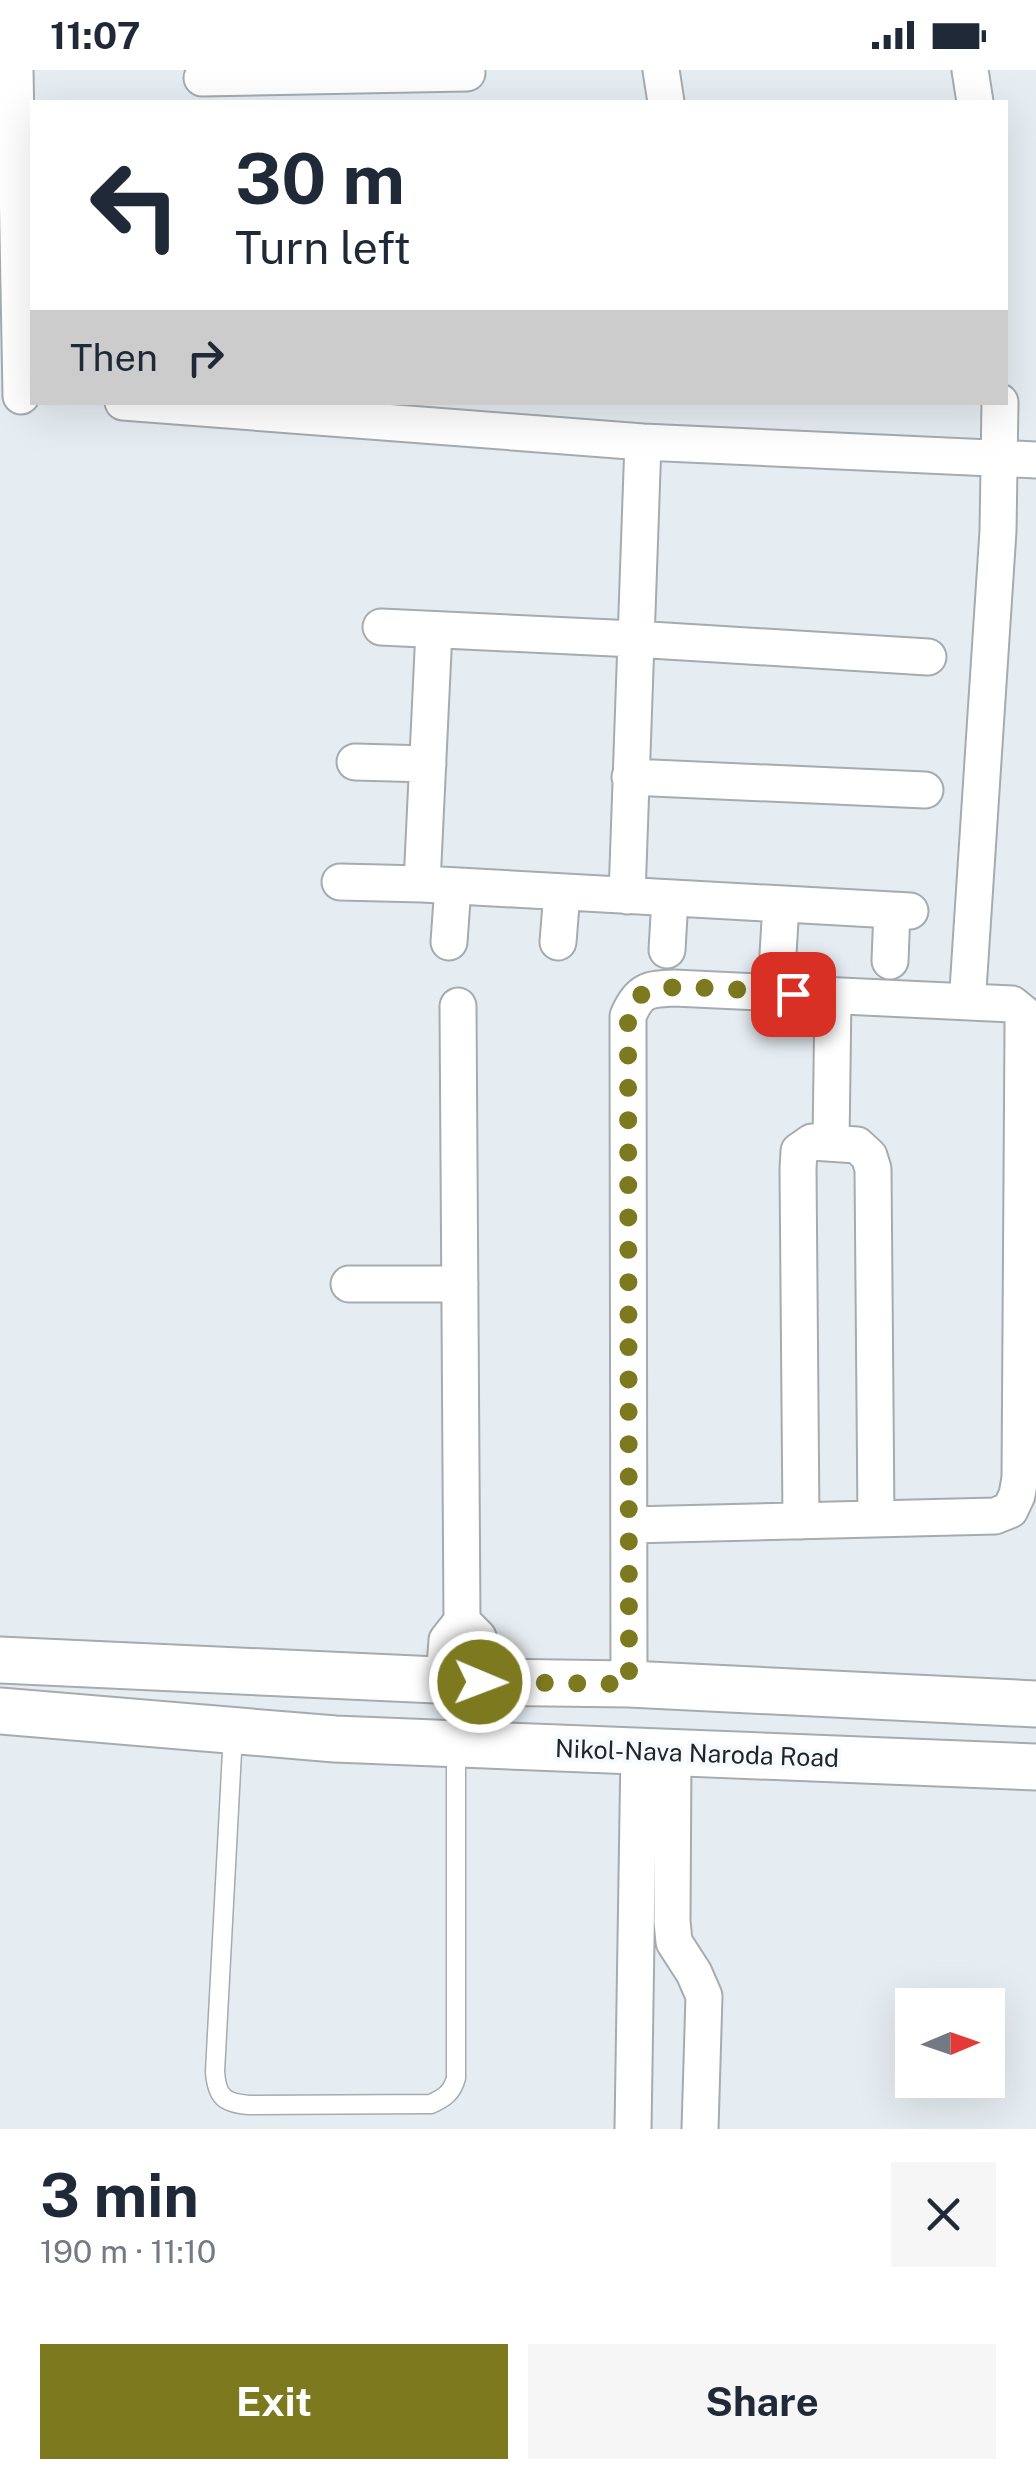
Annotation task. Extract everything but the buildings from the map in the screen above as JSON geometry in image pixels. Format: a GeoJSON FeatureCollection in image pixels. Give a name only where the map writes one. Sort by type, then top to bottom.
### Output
{"type":"FeatureCollection","features":[{"type":"Feature","properties":{"kind":"street"},"geometry":{"type":"LineString","coordinates":[[14,70],[18,396]]}},
{"type":"Feature","properties":{"kind":"street"},"geometry":{"type":"LineString","coordinates":[[661,70],[666,100]]}},
{"type":"Feature","properties":{"kind":"street"},"geometry":{"type":"LineString","coordinates":[[970,70],[974,100]]}},
{"type":"Feature","properties":{"kind":"street"},"geometry":{"type":"LineString","coordinates":[[202,84],[466,73]]}},
{"type":"Feature","properties":{"kind":"street"},"geometry":{"type":"LineString","coordinates":[[204,405],[642,442],[1036,460]]}},
{"type":"Feature","properties":{"kind":"street"},"geometry":{"type":"LineString","coordinates":[[968,990],[998,531],[1000,405]]}},
{"type":"Feature","properties":{"kind":"street"},"geometry":{"type":"LineString","coordinates":[[626,896],[642,442]]}},
{"type":"Feature","properties":{"kind":"street"},"geometry":{"type":"LineString","coordinates":[[381,627],[928,658]]}},
{"type":"Feature","properties":{"kind":"street"},"geometry":{"type":"LineString","coordinates":[[434,630],[428,764],[438,885],[449,942]]}},
{"type":"Feature","properties":{"kind":"street"},"geometry":{"type":"LineString","coordinates":[[355,762],[428,764]]}},
{"type":"Feature","properties":{"kind":"street"},"geometry":{"type":"LineString","coordinates":[[630,778],[926,790]]}},
{"type":"Feature","properties":{"kind":"street"},"geometry":{"type":"LineString","coordinates":[[340,882],[901,910],[890,961]]}},
{"type":"Feature","properties":{"kind":"street"},"geometry":{"type":"LineString","coordinates":[[558,942],[562,892]]}},
{"type":"Feature","properties":{"kind":"street"},"geometry":{"type":"LineString","coordinates":[[667,950],[670,898]]}},
{"type":"Feature","properties":{"kind":"street"},"geometry":{"type":"LineString","coordinates":[[778,954],[781,904]]}},
{"type":"Feature","properties":{"kind":"street"},"geometry":{"type":"LineString","coordinates":[[629,1684],[628,1016],[635,1000],[651,989],[674,988],[1012,1004],[1023,1012],[1020,1459],[1017,1496],[1010,1510],[995,1516],[630,1525]]}},
{"type":"Feature","properties":{"kind":"street"},"geometry":{"type":"LineString","coordinates":[[832,1143],[833,996]]}},
{"type":"Feature","properties":{"kind":"street"},"geometry":{"type":"LineString","coordinates":[[458,1006],[462,1621],[445,1646],[462,1681],[467,1744]]}},
{"type":"Feature","properties":{"kind":"street"},"geometry":{"type":"LineString","coordinates":[[801,1521],[798,1169],[799,1151],[812,1142],[857,1145],[869,1156],[873,1170],[876,1519]]}},
{"type":"Feature","properties":{"kind":"street"},"geometry":{"type":"LineString","coordinates":[[349,1284],[460,1284]]}},
{"type":"Feature","properties":{"kind":"street"},"geometry":{"type":"LineString","coordinates":[[0,1660],[1036,1704]]}},
{"type":"Feature","properties":{"kind":"street","name":"Nikol-Nava Naroda Road"},"geometry":{"type":"LineString","coordinates":[[0,1711],[335,1739],[1036,1767]]}},
{"type":"Feature","properties":{"kind":"street"},"geometry":{"type":"LineString","coordinates":[[633,2129],[636,1956],[656,1752]]}},
{"type":"Feature","properties":{"kind":"street"},"geometry":{"type":"LineString","coordinates":[[656,1752],[674,1942],[704,1996],[700,2129]]}},
{"type":"Feature","properties":{"kind":"street"},"geometry":{"type":"LineString","coordinates":[[636,1956],[683,1956]]}},
{"type":"Feature","properties":{"kind":"lane"},"geometry":{"type":"LineString","coordinates":[[233,1730],[215,2072],[216,2088],[224,2098],[250,2105],[430,2104],[453,2089],[467,1744]]}},
{"type":"Feature","properties":{"kind":"route"},"geometry":{"type":"LineString","coordinates":[[480,1682],[629,1684],[628,1016],[635,1000],[651,989],[674,988],[793,994]]}}]}
